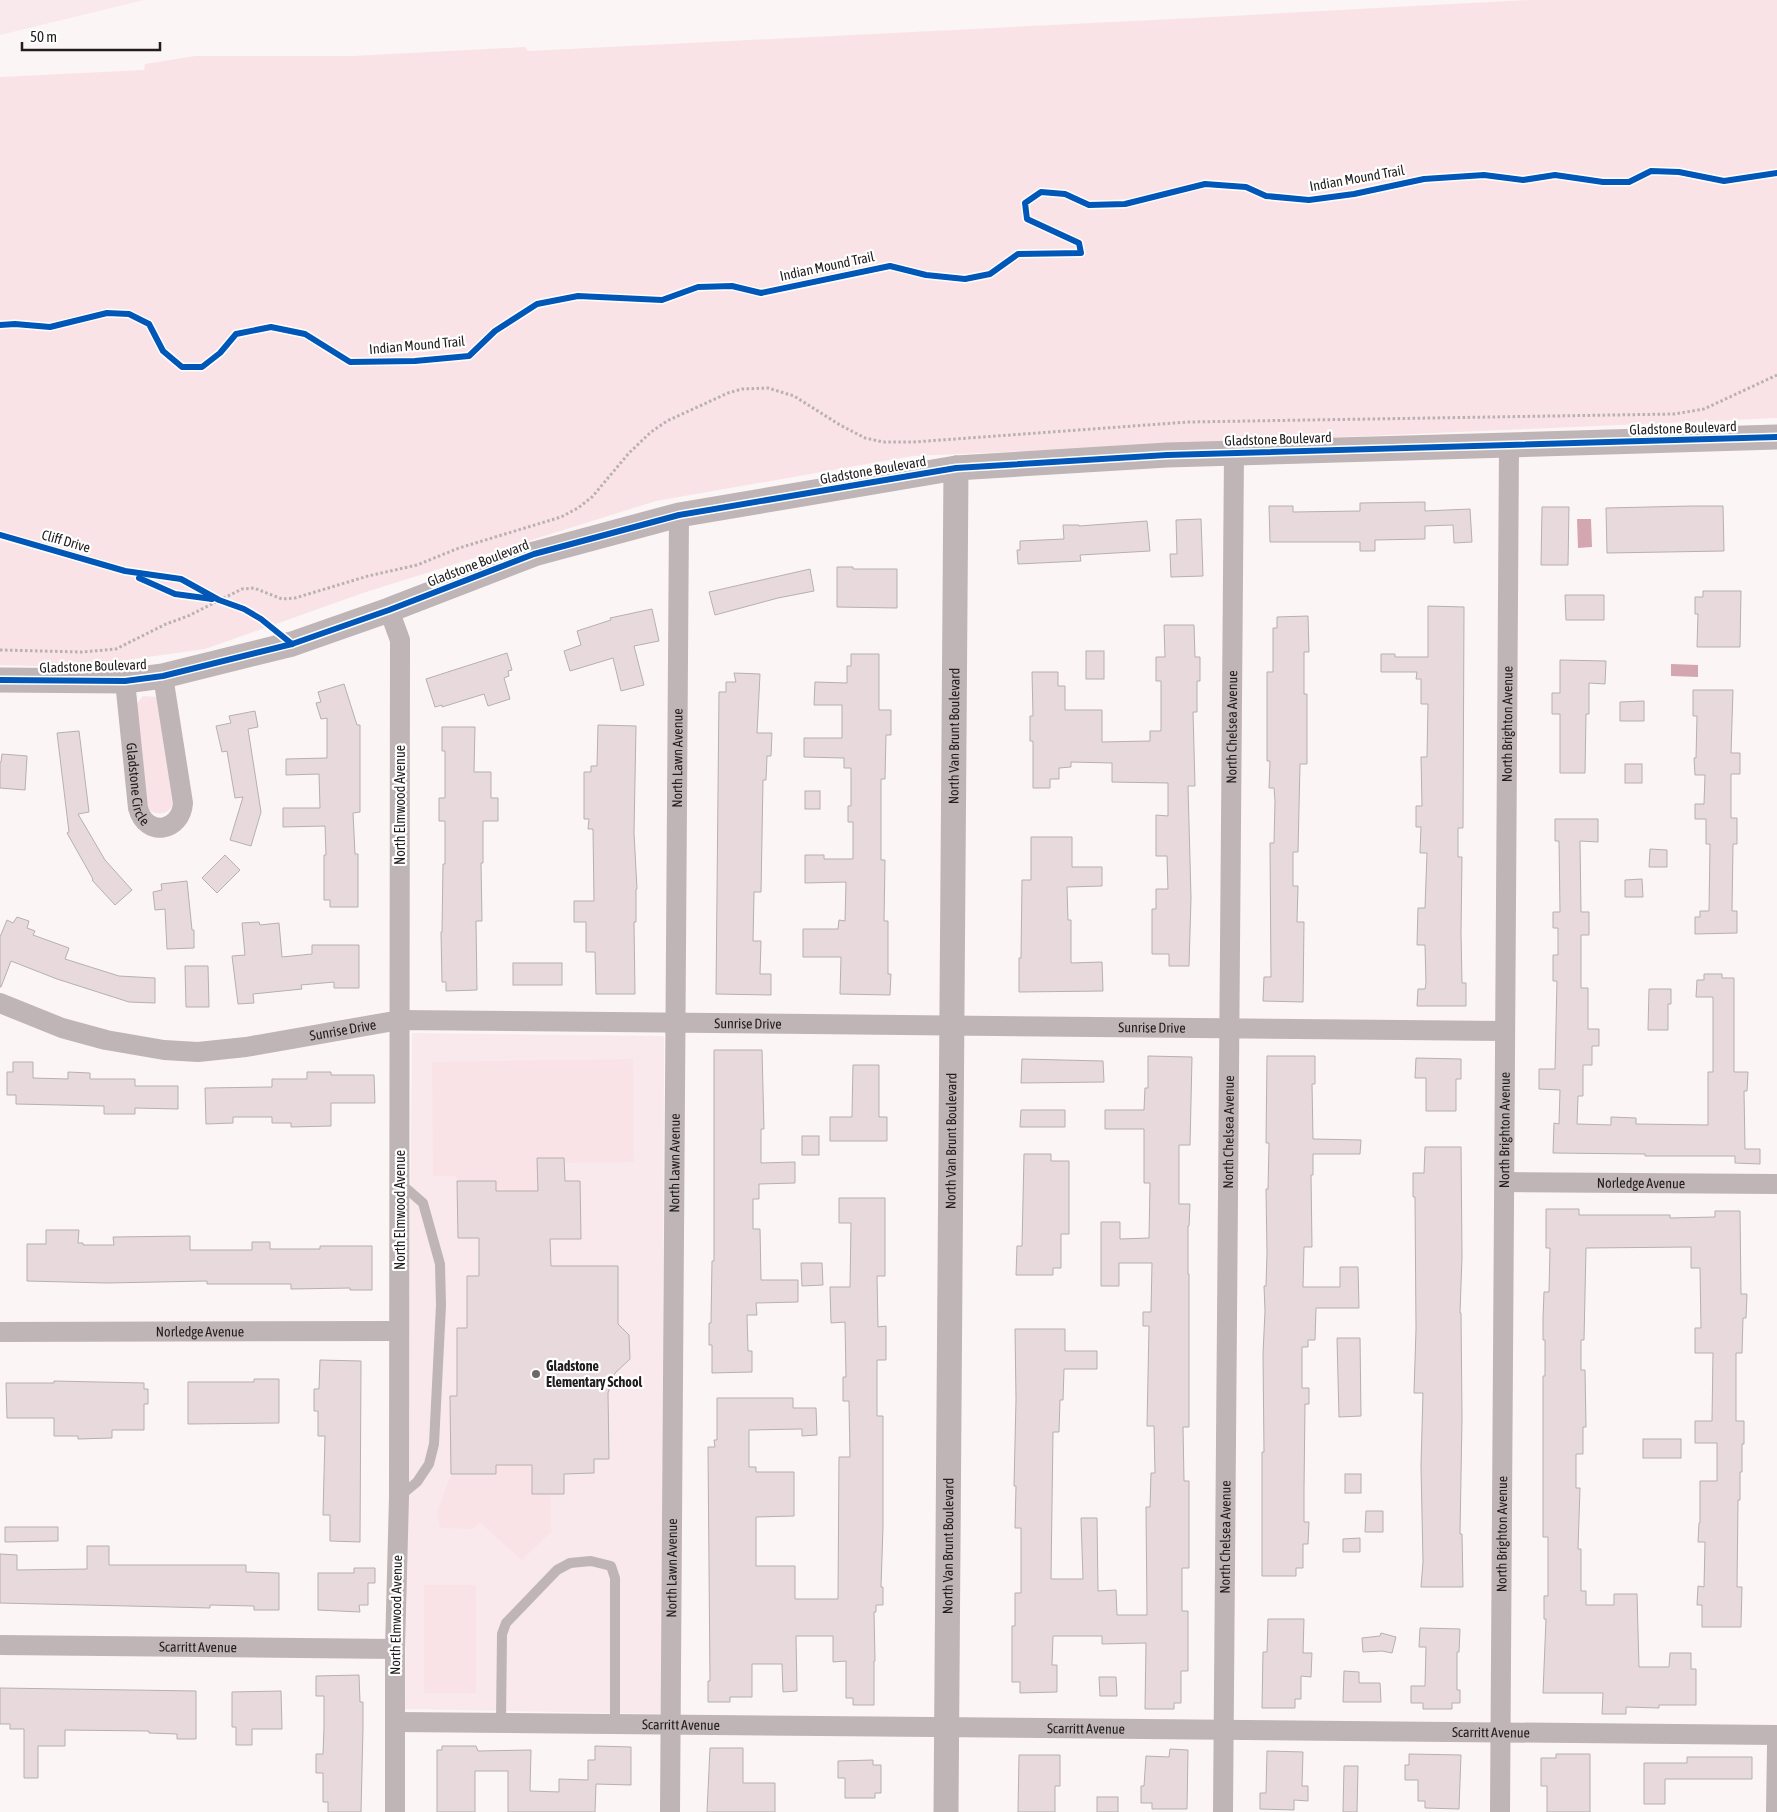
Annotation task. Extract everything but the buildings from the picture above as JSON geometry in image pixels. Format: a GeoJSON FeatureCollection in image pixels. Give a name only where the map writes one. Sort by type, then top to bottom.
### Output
{"type":"FeatureCollection","features":[{"type":"Feature","properties":{"kind":"street","name":"Gladstone Boulevard"},"geometry":{"type":"LineString","coordinates":[[0,680],[125,681],[163,676],[292,644],[389,610],[534,554],[679,515],[956,468],[1092,458],[1777,437]]}},
{"type":"Feature","properties":{"kind":"street","name":"North Brighton Avenue"},"geometry":{"type":"LineString","coordinates":[[1500,1812],[1509,446]]}},
{"type":"Feature","properties":{"kind":"street","name":"North Chelsea Avenue"},"geometry":{"type":"LineString","coordinates":[[1223,1812],[1234,453]]}},
{"type":"Feature","properties":{"kind":"street","name":"North Van Brunt Boulevard"},"geometry":{"type":"LineString","coordinates":[[946,1812],[956,468]]}},
{"type":"Feature","properties":{"kind":"street","name":"North Lawn Avenue"},"geometry":{"type":"LineString","coordinates":[[670,1812],[679,515]]}},
{"type":"Feature","properties":{"kind":"street","name":"North Elmwood Avenue"},"geometry":{"type":"LineString","coordinates":[[389,610],[400,640],[399,1497],[395,1649],[395,1812]]}},
{"type":"Feature","properties":{"kind":"street","name":"Gladstone Circle"},"geometry":{"type":"LineString","coordinates":[[125,681],[138,808],[142,819],[147,824],[161,828],[170,826],[183,812],[163,676]]}},
{"type":"Feature","properties":{"kind":"street","name":"Sunrise Drive"},"geometry":{"type":"LineString","coordinates":[[0,1003],[62,1028],[106,1040],[164,1050],[198,1052],[246,1047],[400,1020],[1505,1031]]}},
{"type":"Feature","properties":{"kind":"street","name":"Norledge Avenue"},"geometry":{"type":"LineString","coordinates":[[1505,1182],[1777,1184]]}},
{"type":"Feature","properties":{"kind":"street","name":"Norledge Avenue"},"geometry":{"type":"LineString","coordinates":[[0,1332],[399,1331]]}},
{"type":"Feature","properties":{"kind":"street","name":"Scarritt Avenue"},"geometry":{"type":"LineString","coordinates":[[0,1645],[395,1649]]}},
{"type":"Feature","properties":{"kind":"street","name":"Scarritt Avenue"},"geometry":{"type":"LineString","coordinates":[[395,1722],[1777,1735]]}},
{"type":"Feature","properties":{"kind":"street"},"geometry":{"type":"LineString","coordinates":[[1776,1812],[1777,1746]]}},
{"type":"Feature","properties":{"kind":"lane"},"geometry":{"type":"LineString","coordinates":[[399,1497],[417,1482],[430,1464],[434,1444],[441,1305],[440,1264],[423,1203],[400,1183]]}},
{"type":"Feature","properties":{"kind":"lane"},"geometry":{"type":"LineString","coordinates":[[502,1723],[502,1634],[506,1623],[557,1570],[570,1563],[591,1561],[611,1566],[615,1578],[615,1724]]}},
{"type":"Feature","properties":{"kind":"path"},"geometry":{"type":"LineString","coordinates":[[211,597],[228,603]]}},
{"type":"Feature","properties":{"kind":"path"},"geometry":{"type":"LineString","coordinates":[[0,650],[82,652],[116,650],[166,624],[188,616],[219,600]]}},
{"type":"Feature","properties":{"kind":"shaded area"},"geometry":{"type":"Polygon","coordinates":[[[0,0],[144,0],[0,35],[0,0]]]}},
{"type":"Feature","properties":{"kind":"shaded area"},"geometry":{"type":"Polygon","coordinates":[[[1528,0],[1777,0],[1777,418],[913,456],[656,501],[366,592],[205,649],[98,664],[0,665],[0,77],[144,70],[145,64],[195,56],[353,56],[525,47],[528,51],[1528,0]]]}},
{"type":"Feature","properties":{"kind":"shaded area"},"geometry":{"type":"Polygon","coordinates":[[[1577,519],[1591,519],[1592,547],[1578,548],[1577,519]]]}},
{"type":"Feature","properties":{"kind":"shaded area"},"geometry":{"type":"Polygon","coordinates":[[[1671,664],[1698,665],[1698,677],[1671,676],[1671,664]]]}},
{"type":"Feature","properties":{"kind":"shaded area"},"geometry":{"type":"Polygon","coordinates":[[[143,696],[157,697],[174,804],[162,813],[155,813],[147,809],[135,706],[143,696]]]}},
{"type":"Feature","properties":{"kind":"shaded area","name":"Gladstone Elementary School"},"geometry":{"type":"Polygon","coordinates":[[[412,1033],[664,1036],[662,1714],[405,1709],[412,1033]]]}},
{"type":"Feature","properties":{"kind":"shaded area"},"geometry":{"type":"Polygon","coordinates":[[[633,1059],[634,1162],[564,1163],[564,1158],[537,1158],[538,1191],[496,1191],[496,1181],[457,1181],[456,1176],[433,1176],[432,1062],[633,1059]]]}},
{"type":"Feature","properties":{"kind":"shaded area"},"geometry":{"type":"Polygon","coordinates":[[[496,1465],[532,1465],[532,1494],[550,1494],[551,1532],[522,1560],[480,1523],[472,1529],[440,1528],[437,1512],[451,1474],[496,1474],[496,1465]]]}},
{"type":"Feature","properties":{"kind":"shaded area"},"geometry":{"type":"Polygon","coordinates":[[[424,1585],[476,1585],[476,1693],[424,1693],[424,1585]]]}},
{"type":"Feature","properties":{"kind":"cycle path","name":"Indian Mound Trail"},"geometry":{"type":"LineString","coordinates":[[0,325],[15,324],[50,327],[107,313],[129,314],[149,324],[163,351],[182,367],[202,367],[220,353],[236,334],[271,327],[305,334],[350,362],[415,361],[469,356],[495,331],[537,304],[578,296],[662,300],[698,287],[732,286],[761,293],[890,266],[926,275],[965,279],[990,274],[1018,254],[1081,253],[1079,243],[1027,219],[1025,203],[1041,192],[1065,194],[1089,205],[1125,204],[1205,184],[1246,187],[1266,196],[1309,200],[1354,194],[1424,179],[1484,175],[1523,180],[1555,175],[1603,182],[1629,182],[1651,171],[1679,172],[1724,181],[1777,173]]}},
{"type":"Feature","properties":{"kind":"cycle path"},"geometry":{"type":"LineString","coordinates":[[0,680],[125,681],[163,676],[292,644],[389,610],[534,554],[679,515],[956,468],[1167,455],[1777,437]]}},
{"type":"Feature","properties":{"kind":"cycle path","name":"Cliff Drive"},"geometry":{"type":"LineString","coordinates":[[0,535],[125,571],[181,579],[219,600],[244,609],[261,619],[292,644]]}},
{"type":"Feature","properties":{"kind":"cycle path"},"geometry":{"type":"LineString","coordinates":[[139,578],[175,594],[212,599]]}},
{"type":"Feature","properties":{"kind":"place","name":"Gladstone Elementary School"},"geometry":{"type":"Point","coordinates":[536,1374]}}]}
